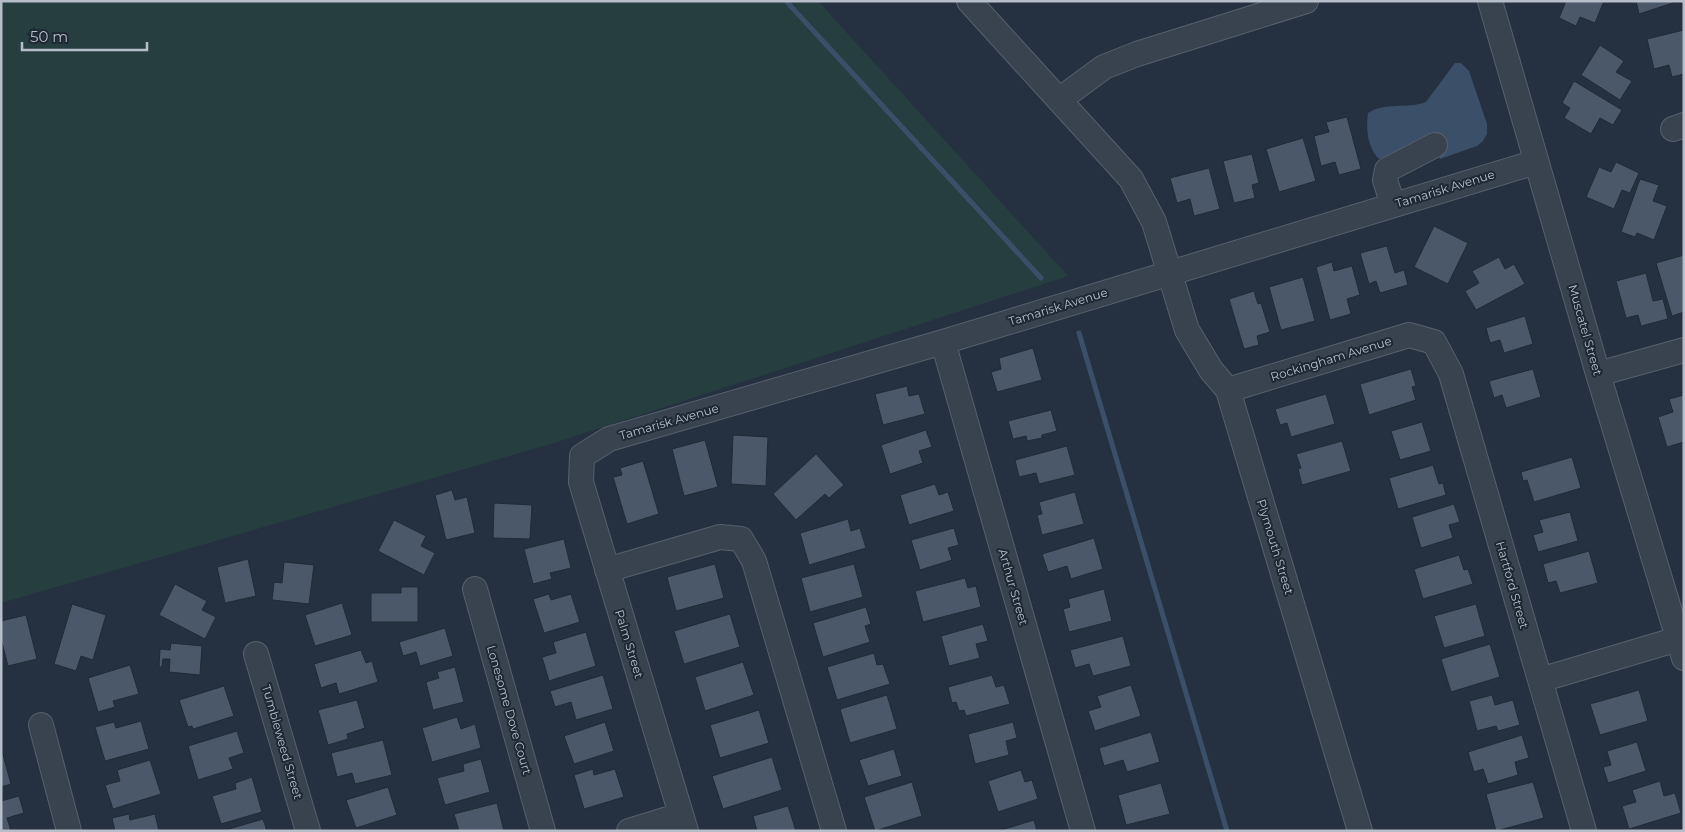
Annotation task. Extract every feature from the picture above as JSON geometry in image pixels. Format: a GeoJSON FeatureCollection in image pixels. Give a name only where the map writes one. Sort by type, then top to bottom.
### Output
{"type":"FeatureCollection","features":[{"type":"Feature","properties":{"kind":"street","name":"Plymouth Street"},"geometry":{"type":"LineString","coordinates":[[969,1],[1131,179],[1154,222],[1187,330],[1211,370],[1228,390],[1360,831]]}},
{"type":"Feature","properties":{"kind":"street"},"geometry":{"type":"LineString","coordinates":[[1059,100],[1104,67],[1137,54],[1306,1]]}},
{"type":"Feature","properties":{"kind":"street","name":"Muscatel Street"},"geometry":{"type":"LineString","coordinates":[[1490,1],[1598,374],[1681,649]]}},
{"type":"Feature","properties":{"kind":"street"},"geometry":{"type":"LineString","coordinates":[[1393,205],[1385,180],[1387,170],[1435,145]]}},
{"type":"Feature","properties":{"kind":"street","name":"Tamarisk Avenue"},"geometry":{"type":"LineString","coordinates":[[582,456],[609,439],[942,342],[1536,162]]}},
{"type":"Feature","properties":{"kind":"street","name":"Rockingham Avenue"},"geometry":{"type":"LineString","coordinates":[[1228,390],[1408,335],[1434,342]]}},
{"type":"Feature","properties":{"kind":"street","name":"Arthur Street"},"geometry":{"type":"LineString","coordinates":[[942,342],[1083,831]]}},
{"type":"Feature","properties":{"kind":"street","name":"Hartford Street"},"geometry":{"type":"LineString","coordinates":[[1434,342],[1451,374],[1584,831]]}},
{"type":"Feature","properties":{"kind":"street"},"geometry":{"type":"LineString","coordinates":[[1598,374],[1684,350]]}},
{"type":"Feature","properties":{"kind":"street","name":"Palm Street"},"geometry":{"type":"LineString","coordinates":[[582,456],[581,482],[683,823]]}},
{"type":"Feature","properties":{"kind":"street"},"geometry":{"type":"LineString","coordinates":[[607,570],[720,537],[741,539],[754,561],[834,831]]}},
{"type":"Feature","properties":{"kind":"street","name":"Lonesome Dove Court"},"geometry":{"type":"LineString","coordinates":[[475,588],[543,831]]}},
{"type":"Feature","properties":{"kind":"street"},"geometry":{"type":"LineString","coordinates":[[1540,680],[1681,649]]}},
{"type":"Feature","properties":{"kind":"street","name":"Tumbleweed Street"},"geometry":{"type":"LineString","coordinates":[[256,654],[308,831]]}},
{"type":"Feature","properties":{"kind":"street"},"geometry":{"type":"LineString","coordinates":[[41,725],[69,831]]}},
{"type":"Feature","properties":{"kind":"street"},"geometry":{"type":"LineString","coordinates":[[629,831],[683,823]]}},
{"type":"Feature","properties":{"kind":"green space"},"geometry":{"type":"Polygon","coordinates":[[[1,1],[818,1],[1068,276],[554,443],[1,603],[1,1]]]}},
{"type":"Feature","properties":{"kind":"water"},"geometry":{"type":"Polygon","coordinates":[[[1455,63],[1461,63],[1469,71],[1487,124],[1487,134],[1483,141],[1477,146],[1440,159],[1433,138],[1379,159],[1372,149],[1368,137],[1368,113],[1381,108],[1426,102],[1455,63]]]}},
{"type":"Feature","properties":{"kind":"building"},"geometry":{"type":"Polygon","coordinates":[[[1566,1],[1604,1],[1595,23],[1580,17],[1576,26],[1559,18],[1566,1]]]}},
{"type":"Feature","properties":{"kind":"building"},"geometry":{"type":"Polygon","coordinates":[[[1636,1],[1676,1],[1676,2],[1639,14],[1636,1]]]}},
{"type":"Feature","properties":{"kind":"building"},"geometry":{"type":"Polygon","coordinates":[[[1684,30],[1684,74],[1672,77],[1669,65],[1654,69],[1647,39],[1684,30]]]}},
{"type":"Feature","properties":{"kind":"building"},"geometry":{"type":"Polygon","coordinates":[[[1600,45],[1624,61],[1616,72],[1632,81],[1620,100],[1581,75],[1600,45]]]}},
{"type":"Feature","properties":{"kind":"building"},"geometry":{"type":"Polygon","coordinates":[[[1574,81],[1622,110],[1613,125],[1600,118],[1591,134],[1564,118],[1570,108],[1562,103],[1574,81]]]}},
{"type":"Feature","properties":{"kind":"building"},"geometry":{"type":"Polygon","coordinates":[[[1347,117],[1361,169],[1339,175],[1335,162],[1321,166],[1314,136],[1329,132],[1326,122],[1347,117]]]}},
{"type":"Feature","properties":{"kind":"building"},"geometry":{"type":"Polygon","coordinates":[[[1303,138],[1316,181],[1279,192],[1266,149],[1303,138]]]}},
{"type":"Feature","properties":{"kind":"building"},"geometry":{"type":"Polygon","coordinates":[[[1252,154],[1259,183],[1252,185],[1255,198],[1234,203],[1223,161],[1252,154]]]}},
{"type":"Feature","properties":{"kind":"building"},"geometry":{"type":"Polygon","coordinates":[[[1616,162],[1639,173],[1630,193],[1622,190],[1614,209],[1586,197],[1599,167],[1611,172],[1616,162]]]}},
{"type":"Feature","properties":{"kind":"building"},"geometry":{"type":"Polygon","coordinates":[[[1209,168],[1220,209],[1194,216],[1190,199],[1177,203],[1170,178],[1209,168]]]}},
{"type":"Feature","properties":{"kind":"building"},"geometry":{"type":"Polygon","coordinates":[[[1640,179],[1659,185],[1653,201],[1667,206],[1654,240],[1637,233],[1635,237],[1621,232],[1640,179]]]}},
{"type":"Feature","properties":{"kind":"building"},"geometry":{"type":"Polygon","coordinates":[[[1434,226],[1468,243],[1448,284],[1414,267],[1434,226]]]}},
{"type":"Feature","properties":{"kind":"building"},"geometry":{"type":"Polygon","coordinates":[[[1387,246],[1395,273],[1404,270],[1408,285],[1380,293],[1376,281],[1369,284],[1360,253],[1387,246]]]}},
{"type":"Feature","properties":{"kind":"building"},"geometry":{"type":"Polygon","coordinates":[[[1684,255],[1684,312],[1672,316],[1656,263],[1684,255]]]}},
{"type":"Feature","properties":{"kind":"building"},"geometry":{"type":"Polygon","coordinates":[[[1499,257],[1505,269],[1514,264],[1525,284],[1476,310],[1465,291],[1479,283],[1472,271],[1499,257]]]}},
{"type":"Feature","properties":{"kind":"building"},"geometry":{"type":"Polygon","coordinates":[[[1332,262],[1334,271],[1352,266],[1360,295],[1347,299],[1351,314],[1330,320],[1316,267],[1332,262]]]}},
{"type":"Feature","properties":{"kind":"building"},"geometry":{"type":"Polygon","coordinates":[[[1646,273],[1653,301],[1663,299],[1668,319],[1641,326],[1638,315],[1626,318],[1616,281],[1646,273]]]}},
{"type":"Feature","properties":{"kind":"building"},"geometry":{"type":"Polygon","coordinates":[[[1303,277],[1315,321],[1281,330],[1269,287],[1303,277]]]}},
{"type":"Feature","properties":{"kind":"building"},"geometry":{"type":"Polygon","coordinates":[[[1254,291],[1258,304],[1261,303],[1270,332],[1257,336],[1259,345],[1244,349],[1229,299],[1254,291]]]}},
{"type":"Feature","properties":{"kind":"building"},"geometry":{"type":"Polygon","coordinates":[[[1525,316],[1533,344],[1504,353],[1500,340],[1490,343],[1486,328],[1525,316]]]}},
{"type":"Feature","properties":{"kind":"building"},"geometry":{"type":"Polygon","coordinates":[[[1033,348],[1042,380],[997,392],[991,372],[1001,369],[999,358],[1033,348]]]}},
{"type":"Feature","properties":{"kind":"building"},"geometry":{"type":"Polygon","coordinates":[[[1411,369],[1416,386],[1412,387],[1416,400],[1369,415],[1360,384],[1411,369]]]}},
{"type":"Feature","properties":{"kind":"building"},"geometry":{"type":"Polygon","coordinates":[[[1533,369],[1541,397],[1506,408],[1502,395],[1494,398],[1489,381],[1533,369]]]}},
{"type":"Feature","properties":{"kind":"building"},"geometry":{"type":"Polygon","coordinates":[[[907,386],[909,396],[919,394],[925,414],[883,425],[875,394],[907,386]]]}},
{"type":"Feature","properties":{"kind":"building"},"geometry":{"type":"Polygon","coordinates":[[[1326,394],[1335,424],[1291,437],[1287,423],[1280,425],[1275,409],[1326,394]]]}},
{"type":"Feature","properties":{"kind":"building"},"geometry":{"type":"Polygon","coordinates":[[[1684,395],[1684,442],[1667,447],[1658,417],[1673,412],[1669,399],[1684,395]]]}},
{"type":"Feature","properties":{"kind":"building"},"geometry":{"type":"Polygon","coordinates":[[[1051,410],[1057,431],[1042,435],[1042,438],[1027,441],[1026,436],[1013,439],[1008,421],[1051,410]]]}},
{"type":"Feature","properties":{"kind":"building"},"geometry":{"type":"Polygon","coordinates":[[[1422,422],[1431,451],[1400,460],[1391,431],[1422,422]]]}},
{"type":"Feature","properties":{"kind":"building"},"geometry":{"type":"Polygon","coordinates":[[[926,430],[932,447],[919,451],[923,463],[890,474],[881,445],[926,430]]]}},
{"type":"Feature","properties":{"kind":"building"},"geometry":{"type":"Polygon","coordinates":[[[733,435],[768,437],[766,486],[731,484],[733,435]]]}},
{"type":"Feature","properties":{"kind":"building"},"geometry":{"type":"Polygon","coordinates":[[[705,440],[718,487],[684,496],[672,449],[705,440]]]}},
{"type":"Feature","properties":{"kind":"building"},"geometry":{"type":"Polygon","coordinates":[[[1342,441],[1351,471],[1302,485],[1298,469],[1301,468],[1296,454],[1342,441]]]}},
{"type":"Feature","properties":{"kind":"building"},"geometry":{"type":"Polygon","coordinates":[[[1067,446],[1075,475],[1039,484],[1036,473],[1019,477],[1015,460],[1067,446]]]}},
{"type":"Feature","properties":{"kind":"building"},"geometry":{"type":"Polygon","coordinates":[[[816,454],[844,485],[829,498],[825,494],[796,520],[773,494],[816,454]]]}},
{"type":"Feature","properties":{"kind":"building"},"geometry":{"type":"Polygon","coordinates":[[[1572,457],[1581,488],[1534,502],[1527,480],[1523,481],[1521,472],[1572,457]]]}},
{"type":"Feature","properties":{"kind":"building"},"geometry":{"type":"Polygon","coordinates":[[[643,461],[659,514],[627,524],[613,477],[622,475],[620,468],[643,461]]]}},
{"type":"Feature","properties":{"kind":"building"},"geometry":{"type":"Polygon","coordinates":[[[1433,465],[1439,484],[1443,483],[1446,495],[1398,509],[1389,478],[1433,465]]]}},
{"type":"Feature","properties":{"kind":"building"},"geometry":{"type":"Polygon","coordinates":[[[935,484],[939,495],[948,492],[954,511],[909,525],[900,495],[935,484]]]}},
{"type":"Feature","properties":{"kind":"building"},"geometry":{"type":"Polygon","coordinates":[[[452,490],[455,500],[467,497],[475,533],[446,540],[435,495],[452,490]]]}},
{"type":"Feature","properties":{"kind":"building"},"geometry":{"type":"Polygon","coordinates":[[[1075,492],[1084,524],[1042,535],[1037,515],[1042,514],[1039,502],[1075,492]]]}},
{"type":"Feature","properties":{"kind":"building"},"geometry":{"type":"Polygon","coordinates":[[[494,503],[532,505],[530,539],[493,538],[494,503]]]}},
{"type":"Feature","properties":{"kind":"building"},"geometry":{"type":"Polygon","coordinates":[[[1454,504],[1460,522],[1449,525],[1453,538],[1421,548],[1412,517],[1454,504]]]}},
{"type":"Feature","properties":{"kind":"building"},"geometry":{"type":"Polygon","coordinates":[[[1570,512],[1578,541],[1538,552],[1533,535],[1543,532],[1539,520],[1570,512]]]}},
{"type":"Feature","properties":{"kind":"building"},"geometry":{"type":"Polygon","coordinates":[[[848,519],[851,531],[860,528],[866,548],[809,565],[800,533],[848,519]]]}},
{"type":"Feature","properties":{"kind":"building"},"geometry":{"type":"Polygon","coordinates":[[[394,520],[426,536],[421,546],[435,553],[424,575],[378,551],[394,520]]]}},
{"type":"Feature","properties":{"kind":"building"},"geometry":{"type":"Polygon","coordinates":[[[954,528],[959,545],[948,548],[952,560],[920,570],[911,540],[954,528]]]}},
{"type":"Feature","properties":{"kind":"building"},"geometry":{"type":"Polygon","coordinates":[[[1094,538],[1103,569],[1071,579],[1067,566],[1048,572],[1042,554],[1094,538]]]}},
{"type":"Feature","properties":{"kind":"building"},"geometry":{"type":"Polygon","coordinates":[[[564,539],[571,568],[550,573],[552,579],[533,584],[524,549],[564,539]]]}},
{"type":"Feature","properties":{"kind":"building"},"geometry":{"type":"Polygon","coordinates":[[[1589,551],[1598,583],[1560,593],[1556,581],[1548,583],[1543,564],[1589,551]]]}},
{"type":"Feature","properties":{"kind":"building"},"geometry":{"type":"Polygon","coordinates":[[[1459,555],[1464,570],[1468,569],[1473,584],[1423,599],[1414,569],[1459,555]]]}},
{"type":"Feature","properties":{"kind":"building"},"geometry":{"type":"Polygon","coordinates":[[[248,559],[256,596],[225,603],[217,567],[248,559]]]}},
{"type":"Feature","properties":{"kind":"building"},"geometry":{"type":"Polygon","coordinates":[[[284,562],[314,565],[309,604],[272,600],[274,582],[282,583],[284,562]]]}},
{"type":"Feature","properties":{"kind":"building"},"geometry":{"type":"Polygon","coordinates":[[[715,564],[724,598],[676,611],[667,577],[715,564]]]}},
{"type":"Feature","properties":{"kind":"building"},"geometry":{"type":"Polygon","coordinates":[[[854,564],[863,597],[810,612],[801,578],[854,564]]]}},
{"type":"Feature","properties":{"kind":"building"},"geometry":{"type":"Polygon","coordinates":[[[965,578],[968,588],[976,586],[981,607],[923,622],[915,591],[965,578]]]}},
{"type":"Feature","properties":{"kind":"building"},"geometry":{"type":"Polygon","coordinates":[[[175,584],[207,601],[202,610],[216,617],[205,639],[159,615],[175,584]]]}},
{"type":"Feature","properties":{"kind":"building"},"geometry":{"type":"Polygon","coordinates":[[[401,587],[418,587],[418,622],[371,622],[371,593],[401,593],[401,587]]]}},
{"type":"Feature","properties":{"kind":"building"},"geometry":{"type":"Polygon","coordinates":[[[1104,589],[1112,621],[1069,632],[1063,609],[1070,607],[1068,599],[1104,589]]]}},
{"type":"Feature","properties":{"kind":"building"},"geometry":{"type":"Polygon","coordinates":[[[549,594],[551,600],[571,594],[580,622],[544,633],[533,599],[549,594]]]}},
{"type":"Feature","properties":{"kind":"building"},"geometry":{"type":"Polygon","coordinates":[[[342,603],[352,635],[315,646],[305,615],[342,603]]]}},
{"type":"Feature","properties":{"kind":"building"},"geometry":{"type":"Polygon","coordinates":[[[72,604],[106,615],[93,660],[81,656],[76,671],[54,664],[72,604]]]}},
{"type":"Feature","properties":{"kind":"building"},"geometry":{"type":"Polygon","coordinates":[[[1476,604],[1485,636],[1444,648],[1434,616],[1476,604]]]}},
{"type":"Feature","properties":{"kind":"building"},"geometry":{"type":"Polygon","coordinates":[[[866,607],[871,624],[865,626],[870,642],[823,657],[813,623],[866,607]]]}},
{"type":"Feature","properties":{"kind":"building"},"geometry":{"type":"Polygon","coordinates":[[[730,614],[740,647],[684,664],[674,631],[730,614]]]}},
{"type":"Feature","properties":{"kind":"building"},"geometry":{"type":"Polygon","coordinates":[[[26,615],[37,659],[8,666],[1,639],[1,621],[26,615]]]}},
{"type":"Feature","properties":{"kind":"building"},"geometry":{"type":"Polygon","coordinates":[[[983,624],[988,641],[976,644],[980,658],[949,666],[941,636],[983,624]]]}},
{"type":"Feature","properties":{"kind":"building"},"geometry":{"type":"Polygon","coordinates":[[[445,628],[453,656],[420,666],[416,652],[403,656],[399,642],[445,628]]]}},
{"type":"Feature","properties":{"kind":"building"},"geometry":{"type":"Polygon","coordinates":[[[586,632],[596,666],[549,681],[542,657],[556,653],[553,642],[586,632]]]}},
{"type":"Feature","properties":{"kind":"building"},"geometry":{"type":"Polygon","coordinates":[[[1123,636],[1131,666],[1093,676],[1089,664],[1075,668],[1070,650],[1123,636]]]}},
{"type":"Feature","properties":{"kind":"building"},"geometry":{"type":"Polygon","coordinates":[[[171,643],[202,646],[200,675],[169,672],[170,659],[163,659],[162,667],[159,667],[160,649],[170,650],[171,643]]]}},
{"type":"Feature","properties":{"kind":"building"},"geometry":{"type":"Polygon","coordinates":[[[1490,644],[1500,677],[1451,692],[1441,659],[1490,644]]]}},
{"type":"Feature","properties":{"kind":"building"},"geometry":{"type":"Polygon","coordinates":[[[361,650],[366,663],[372,661],[378,682],[339,694],[336,683],[321,688],[314,664],[361,650]]]}},
{"type":"Feature","properties":{"kind":"building"},"geometry":{"type":"Polygon","coordinates":[[[874,653],[877,665],[883,664],[890,684],[837,700],[827,667],[874,653]]]}},
{"type":"Feature","properties":{"kind":"building"},"geometry":{"type":"Polygon","coordinates":[[[743,662],[754,695],[705,711],[695,677],[743,662]]]}},
{"type":"Feature","properties":{"kind":"building"},"geometry":{"type":"Polygon","coordinates":[[[130,665],[139,694],[113,701],[115,707],[98,712],[88,678],[130,665]]]}},
{"type":"Feature","properties":{"kind":"building"},"geometry":{"type":"Polygon","coordinates":[[[455,667],[464,702],[433,710],[426,682],[439,678],[437,672],[455,667]]]}},
{"type":"Feature","properties":{"kind":"building"},"geometry":{"type":"Polygon","coordinates":[[[603,675],[613,709],[576,720],[571,702],[555,707],[550,691],[603,675]]]}},
{"type":"Feature","properties":{"kind":"building"},"geometry":{"type":"Polygon","coordinates":[[[992,675],[996,687],[1004,685],[1010,704],[966,716],[964,710],[959,711],[956,702],[952,703],[948,687],[992,675]]]}},
{"type":"Feature","properties":{"kind":"building"},"geometry":{"type":"Polygon","coordinates":[[[1131,685],[1141,716],[1095,731],[1088,711],[1101,707],[1097,696],[1131,685]]]}},
{"type":"Feature","properties":{"kind":"building"},"geometry":{"type":"Polygon","coordinates":[[[224,686],[234,716],[193,729],[192,726],[188,727],[179,700],[224,686]]]}},
{"type":"Feature","properties":{"kind":"building"},"geometry":{"type":"Polygon","coordinates":[[[1639,690],[1648,721],[1600,735],[1590,704],[1639,690]]]}},
{"type":"Feature","properties":{"kind":"building"},"geometry":{"type":"Polygon","coordinates":[[[887,695],[897,729],[850,743],[840,709],[887,695]]]}},
{"type":"Feature","properties":{"kind":"building"},"geometry":{"type":"Polygon","coordinates":[[[1492,695],[1495,705],[1513,700],[1520,725],[1498,731],[1496,726],[1477,731],[1469,701],[1492,695]]]}},
{"type":"Feature","properties":{"kind":"building"},"geometry":{"type":"Polygon","coordinates":[[[357,700],[365,728],[347,734],[348,739],[328,745],[318,710],[357,700]]]}},
{"type":"Feature","properties":{"kind":"building"},"geometry":{"type":"Polygon","coordinates":[[[759,710],[769,743],[720,758],[710,725],[759,710]]]}},
{"type":"Feature","properties":{"kind":"building"},"geometry":{"type":"Polygon","coordinates":[[[457,717],[461,729],[475,724],[481,748],[432,762],[422,728],[457,717]]]}},
{"type":"Feature","properties":{"kind":"building"},"geometry":{"type":"Polygon","coordinates":[[[141,721],[149,749],[105,761],[95,727],[114,722],[116,728],[141,721]]]}},
{"type":"Feature","properties":{"kind":"building"},"geometry":{"type":"Polygon","coordinates":[[[605,722],[614,751],[574,764],[564,736],[605,722]]]}},
{"type":"Feature","properties":{"kind":"building"},"geometry":{"type":"Polygon","coordinates":[[[1013,722],[1017,738],[1006,741],[1009,755],[975,764],[968,734],[1013,722]]]}},
{"type":"Feature","properties":{"kind":"building"},"geometry":{"type":"Polygon","coordinates":[[[237,731],[244,753],[229,758],[233,769],[198,780],[188,746],[237,731]]]}},
{"type":"Feature","properties":{"kind":"building"},"geometry":{"type":"Polygon","coordinates":[[[1151,732],[1160,762],[1127,772],[1123,760],[1104,766],[1099,748],[1151,732]]]}},
{"type":"Feature","properties":{"kind":"building"},"geometry":{"type":"Polygon","coordinates":[[[1522,735],[1529,758],[1515,762],[1518,775],[1488,784],[1483,769],[1474,772],[1468,752],[1522,735]]]}},
{"type":"Feature","properties":{"kind":"building"},"geometry":{"type":"Polygon","coordinates":[[[383,740],[392,775],[355,784],[352,773],[337,777],[331,753],[383,740]]]}},
{"type":"Feature","properties":{"kind":"building"},"geometry":{"type":"Polygon","coordinates":[[[1637,742],[1646,771],[1608,783],[1603,767],[1611,765],[1607,751],[1637,742]]]}},
{"type":"Feature","properties":{"kind":"building"},"geometry":{"type":"Polygon","coordinates":[[[894,749],[902,776],[868,786],[859,760],[894,749]]]}},
{"type":"Feature","properties":{"kind":"building"},"geometry":{"type":"Polygon","coordinates":[[[1,751],[11,784],[1,787],[1,751]]]}},
{"type":"Feature","properties":{"kind":"building"},"geometry":{"type":"Polygon","coordinates":[[[772,757],[782,790],[723,809],[712,776],[772,757]]]}},
{"type":"Feature","properties":{"kind":"building"},"geometry":{"type":"Polygon","coordinates":[[[481,759],[490,792],[445,805],[437,778],[464,771],[463,764],[481,759]]]}},
{"type":"Feature","properties":{"kind":"building"},"geometry":{"type":"Polygon","coordinates":[[[150,760],[161,794],[113,809],[105,785],[120,781],[117,770],[150,760]]]}},
{"type":"Feature","properties":{"kind":"building"},"geometry":{"type":"Polygon","coordinates":[[[593,769],[594,775],[615,769],[624,797],[584,809],[574,775],[593,769]]]}},
{"type":"Feature","properties":{"kind":"building"},"geometry":{"type":"Polygon","coordinates":[[[1021,770],[1025,782],[1032,780],[1038,799],[998,812],[988,781],[1021,770]]]}},
{"type":"Feature","properties":{"kind":"building"},"geometry":{"type":"Polygon","coordinates":[[[252,777],[262,812],[221,824],[212,796],[236,789],[235,783],[252,777]]]}},
{"type":"Feature","properties":{"kind":"building"},"geometry":{"type":"Polygon","coordinates":[[[1660,781],[1664,796],[1675,793],[1681,813],[1629,829],[1622,806],[1636,802],[1632,790],[1660,781]]]}},
{"type":"Feature","properties":{"kind":"building"},"geometry":{"type":"Polygon","coordinates":[[[912,782],[922,816],[875,831],[864,797],[912,782]]]}},
{"type":"Feature","properties":{"kind":"building"},"geometry":{"type":"Polygon","coordinates":[[[1533,782],[1544,818],[1496,831],[1486,794],[1533,782]]]}},
{"type":"Feature","properties":{"kind":"building"},"geometry":{"type":"Polygon","coordinates":[[[1161,783],[1170,814],[1126,825],[1118,795],[1161,783]]]}},
{"type":"Feature","properties":{"kind":"building"},"geometry":{"type":"Polygon","coordinates":[[[388,787],[397,815],[356,828],[346,800],[388,787]]]}},
{"type":"Feature","properties":{"kind":"building"},"geometry":{"type":"Polygon","coordinates":[[[19,796],[24,813],[7,818],[11,831],[1,831],[1,801],[19,796]]]}},
{"type":"Feature","properties":{"kind":"building"},"geometry":{"type":"Polygon","coordinates":[[[497,803],[504,831],[459,831],[454,814],[497,803]]]}},
{"type":"Feature","properties":{"kind":"building"},"geometry":{"type":"Polygon","coordinates":[[[788,806],[796,831],[757,831],[753,816],[788,806]]]}},
{"type":"Feature","properties":{"kind":"building"},"geometry":{"type":"Polygon","coordinates":[[[129,814],[130,820],[155,814],[159,831],[115,831],[112,818],[129,814]]]}},
{"type":"Feature","properties":{"kind":"building"},"geometry":{"type":"Polygon","coordinates":[[[263,819],[267,831],[222,831],[263,819]]]}},
{"type":"Feature","properties":{"kind":"building"},"geometry":{"type":"Polygon","coordinates":[[[1034,820],[1037,831],[998,831],[1034,820]]]}},
{"type":"Feature","properties":{"kind":"waterway"},"geometry":{"type":"LineString","coordinates":[[786,1],[1041,278]]}},
{"type":"Feature","properties":{"kind":"waterway"},"geometry":{"type":"LineString","coordinates":[[1079,333],[1227,831]]}}]}
